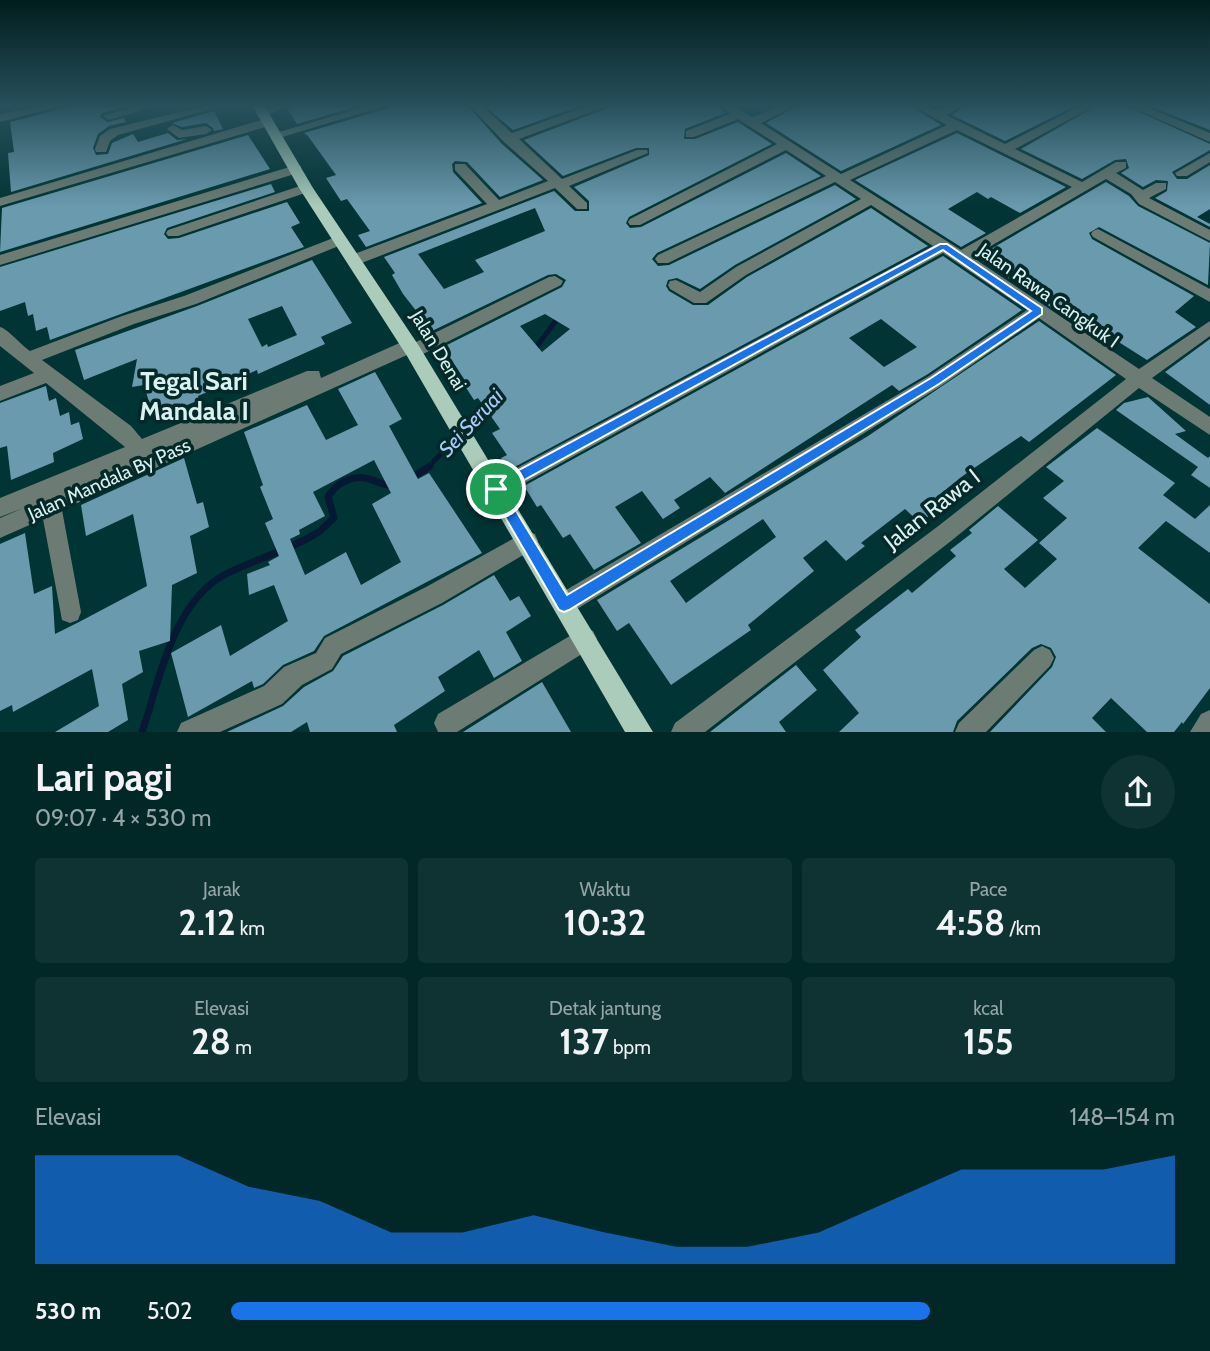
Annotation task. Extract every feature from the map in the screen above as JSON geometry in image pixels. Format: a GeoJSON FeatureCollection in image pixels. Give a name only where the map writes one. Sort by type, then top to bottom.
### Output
{"type":"FeatureCollection","features":[{"type":"Feature","properties":{"kind":"main road","name":"Jalan Denai"},"geometry":{"type":"LineString","coordinates":[[278,139],[306,188],[409,345],[471,446],[640,732]]}},
{"type":"Feature","properties":{"kind":"street"},"geometry":{"type":"LineString","coordinates":[[101,149],[104,139]]}},
{"type":"Feature","properties":{"kind":"street"},"geometry":{"type":"LineString","coordinates":[[0,202],[199,139]]}},
{"type":"Feature","properties":{"kind":"street"},"geometry":{"type":"LineString","coordinates":[[508,139],[582,206]]}},
{"type":"Feature","properties":{"kind":"street","name":"Jalan Rawa Cangkuk I"},"geometry":{"type":"LineString","coordinates":[[779,139],[961,257],[1210,427]]}},
{"type":"Feature","properties":{"kind":"street"},"geometry":{"type":"LineString","coordinates":[[663,259],[710,234],[925,139]]}},
{"type":"Feature","properties":{"kind":"street"},"geometry":{"type":"LineString","coordinates":[[989,139],[1082,187]]}},
{"type":"Feature","properties":{"kind":"street"},"geometry":{"type":"LineString","coordinates":[[1006,148],[1023,139]]}},
{"type":"Feature","properties":{"kind":"street"},"geometry":{"type":"LineString","coordinates":[[635,222],[787,144]]}},
{"type":"Feature","properties":{"kind":"street"},"geometry":{"type":"LineString","coordinates":[[354,260],[496,205],[642,153]]}},
{"type":"Feature","properties":{"kind":"street"},"geometry":{"type":"LineString","coordinates":[[1182,173],[1210,157]]}},
{"type":"Feature","properties":{"kind":"street"},"geometry":{"type":"LineString","coordinates":[[961,257],[1121,165]]}},
{"type":"Feature","properties":{"kind":"street"},"geometry":{"type":"LineString","coordinates":[[460,167],[496,205]]}},
{"type":"Feature","properties":{"kind":"street"},"geometry":{"type":"LineString","coordinates":[[0,260],[296,169]]}},
{"type":"Feature","properties":{"kind":"street"},"geometry":{"type":"LineString","coordinates":[[1106,173],[1136,191],[1141,197],[1210,236]]}},
{"type":"Feature","properties":{"kind":"street"},"geometry":{"type":"LineString","coordinates":[[1141,197],[1161,186]]}},
{"type":"Feature","properties":{"kind":"street"},"geometry":{"type":"LineString","coordinates":[[173,233],[306,188]]}},
{"type":"Feature","properties":{"kind":"street"},"geometry":{"type":"LineString","coordinates":[[676,285],[700,299],[741,271],[872,199]]}},
{"type":"Feature","properties":{"kind":"street"},"geometry":{"type":"LineString","coordinates":[[1098,234],[1210,296]]}},
{"type":"Feature","properties":{"kind":"street"},"geometry":{"type":"LineString","coordinates":[[29,358],[128,320],[190,300],[341,240]]}},
{"type":"Feature","properties":{"kind":"street"},"geometry":{"type":"LineString","coordinates":[[496,489],[944,246]]}},
{"type":"Feature","properties":{"kind":"street"},"geometry":{"type":"LineString","coordinates":[[409,345],[555,281]]}},
{"type":"Feature","properties":{"kind":"street"},"geometry":{"type":"LineString","coordinates":[[564,604],[935,381],[1038,311]]}},
{"type":"Feature","properties":{"kind":"street","name":"Jalan Rawa I"},"geometry":{"type":"LineString","coordinates":[[684,732],[944,534],[1138,379],[1210,327]]}},
{"type":"Feature","properties":{"kind":"street"},"geometry":{"type":"LineString","coordinates":[[2,340],[124,432],[139,449]]}},
{"type":"Feature","properties":{"kind":"street","name":"Jalan Mandala By Pass"},"geometry":{"type":"LineString","coordinates":[[0,528],[50,497],[139,449],[409,345]]}},
{"type":"Feature","properties":{"kind":"street","name":"Jalan Mandala By Pass"},"geometry":{"type":"LineString","coordinates":[[0,508],[50,497],[409,345]]}},
{"type":"Feature","properties":{"kind":"street"},"geometry":{"type":"LineString","coordinates":[[0,394],[49,374]]}},
{"type":"Feature","properties":{"kind":"street"},"geometry":{"type":"LineString","coordinates":[[50,497],[70,612]]}},
{"type":"Feature","properties":{"kind":"street"},"geometry":{"type":"LineString","coordinates":[[190,732],[273,695],[293,676],[324,661],[333,646],[434,595],[527,541]]}},
{"type":"Feature","properties":{"kind":"street"},"geometry":{"type":"LineString","coordinates":[[447,723],[585,639]]}},
{"type":"Feature","properties":{"kind":"street"},"geometry":{"type":"LineString","coordinates":[[968,732],[1042,658]]}},
{"type":"Feature","properties":{"kind":"street"},"geometry":{"type":"LineString","coordinates":[[1203,732],[1210,723]]}},
{"type":"Feature","properties":{"kind":"building"},"geometry":{"type":"Polygon","coordinates":[[[12,139],[96,139],[93,148],[96,155],[108,154],[112,143],[121,139],[136,139],[138,142],[147,139],[186,139],[11,192],[8,153],[14,152],[12,139]]]}},
{"type":"Feature","properties":{"kind":"building"},"geometry":{"type":"Polygon","coordinates":[[[234,139],[251,139],[270,169],[0,252],[2,208],[234,139]]]}},
{"type":"Feature","properties":{"kind":"building"},"geometry":{"type":"Polygon","coordinates":[[[310,139],[498,139],[543,180],[500,197],[467,162],[455,161],[452,164],[453,172],[482,203],[366,247],[358,235],[370,231],[347,199],[341,201],[326,178],[336,175],[310,139]]]}},
{"type":"Feature","properties":{"kind":"building"},"geometry":{"type":"Polygon","coordinates":[[[765,139],[772,144],[629,217],[626,223],[630,228],[641,227],[786,153],[821,176],[657,253],[652,259],[658,266],[669,265],[835,185],[856,199],[735,265],[700,289],[677,278],[668,280],[666,286],[669,291],[693,305],[708,305],[747,277],[871,208],[928,246],[509,470],[501,458],[507,455],[492,433],[500,429],[478,398],[474,400],[465,386],[468,385],[443,347],[562,287],[566,280],[556,274],[548,275],[432,331],[403,294],[392,275],[395,273],[384,257],[554,191],[575,211],[589,211],[589,201],[574,187],[649,155],[649,148],[636,148],[563,176],[524,140],[765,139]],[[535,208],[418,254],[444,289],[484,272],[475,260],[545,231],[535,208]],[[545,314],[520,326],[542,352],[570,329],[545,314]]]}},
{"type":"Feature","properties":{"kind":"building"},"geometry":{"type":"Polygon","coordinates":[[[791,139],[910,139],[841,171],[791,139]]]}},
{"type":"Feature","properties":{"kind":"building"},"geometry":{"type":"Polygon","coordinates":[[[944,139],[969,139],[1066,187],[1020,213],[977,192],[948,209],[986,233],[961,247],[855,180],[944,139]]]}},
{"type":"Feature","properties":{"kind":"building"},"geometry":{"type":"Polygon","coordinates":[[[1038,139],[1199,139],[1210,144],[1210,150],[1172,172],[1177,179],[1187,179],[1210,165],[1210,209],[1197,217],[1210,224],[1210,227],[1155,198],[1167,191],[1168,181],[1156,180],[1143,187],[1121,173],[1129,168],[1126,159],[1115,160],[1082,179],[1021,149],[1038,139]]]}},
{"type":"Feature","properties":{"kind":"building"},"geometry":{"type":"Polygon","coordinates":[[[1106,182],[1129,196],[1138,206],[1210,243],[1208,285],[1099,227],[1089,233],[1092,239],[1194,296],[1175,312],[1196,327],[1147,360],[1084,320],[1079,326],[977,257],[1106,182]]]}},
{"type":"Feature","properties":{"kind":"building"},"geometry":{"type":"Polygon","coordinates":[[[271,184],[275,192],[167,228],[164,234],[168,239],[179,238],[287,202],[300,223],[291,227],[304,247],[50,340],[47,327],[36,331],[33,314],[28,316],[25,302],[0,311],[0,267],[271,184]]]}},
{"type":"Feature","properties":{"kind":"building"},"geometry":{"type":"Polygon","coordinates":[[[943,256],[1022,310],[928,374],[899,391],[892,385],[725,493],[710,477],[674,500],[680,508],[663,519],[642,491],[615,507],[641,543],[594,570],[570,534],[563,538],[541,505],[537,507],[524,486],[943,256]],[[881,319],[849,338],[884,367],[917,347],[881,319]]]}},
{"type":"Feature","properties":{"kind":"building"},"geometry":{"type":"Polygon","coordinates":[[[312,260],[352,323],[321,337],[325,344],[258,374],[257,370],[198,396],[199,400],[154,419],[144,385],[132,387],[137,359],[84,380],[75,350],[197,306],[312,260]],[[282,306],[248,319],[262,347],[297,335],[282,306]]]}},
{"type":"Feature","properties":{"kind":"building"},"geometry":{"type":"Polygon","coordinates":[[[1039,321],[1116,375],[1029,442],[1021,436],[964,475],[935,498],[943,504],[920,523],[905,509],[861,543],[865,546],[846,561],[826,540],[803,558],[814,571],[748,625],[751,630],[671,685],[629,623],[617,631],[597,600],[868,436],[1039,321]],[[763,519],[670,581],[686,603],[776,537],[763,519]]]}},
{"type":"Feature","properties":{"kind":"building"},"geometry":{"type":"Polygon","coordinates":[[[1210,339],[1210,405],[1165,372],[1210,339]]]}},
{"type":"Feature","properties":{"kind":"building"},"geometry":{"type":"Polygon","coordinates":[[[375,372],[402,419],[389,426],[418,479],[429,473],[482,553],[324,636],[314,651],[283,665],[263,684],[254,688],[252,681],[188,717],[171,653],[221,625],[230,656],[288,621],[274,585],[249,595],[247,574],[270,565],[268,562],[279,556],[265,523],[273,519],[260,487],[263,485],[244,432],[307,405],[326,440],[358,425],[338,389],[375,372]],[[374,460],[313,492],[325,516],[299,530],[300,534],[290,539],[305,575],[346,552],[361,585],[401,562],[372,504],[391,493],[374,460]]]}},
{"type":"Feature","properties":{"kind":"building"},"geometry":{"type":"Polygon","coordinates":[[[46,386],[49,401],[56,398],[60,416],[69,412],[71,425],[79,422],[83,439],[53,453],[54,462],[11,480],[7,446],[0,448],[0,403],[46,386]]]}},
{"type":"Feature","properties":{"kind":"building"},"geometry":{"type":"Polygon","coordinates":[[[1148,397],[1186,431],[1175,434],[1208,458],[1210,456],[1210,488],[1191,475],[1198,467],[1116,410],[1124,403],[1148,397]]]}},
{"type":"Feature","properties":{"kind":"building"},"geometry":{"type":"Polygon","coordinates":[[[1097,428],[1175,483],[1163,495],[1195,519],[1210,505],[1210,553],[1166,521],[1138,548],[1210,604],[1210,688],[1183,724],[1182,722],[1174,732],[1147,732],[1111,698],[1092,718],[1106,732],[990,732],[1052,667],[1056,657],[1051,648],[1041,644],[1032,648],[957,721],[953,732],[839,732],[859,713],[823,670],[861,637],[855,630],[908,589],[912,593],[956,556],[950,550],[972,533],[969,530],[998,506],[1038,540],[1004,569],[1025,588],[1057,559],[1039,543],[1067,518],[1043,498],[1064,481],[1046,467],[1097,428]]]}},
{"type":"Feature","properties":{"kind":"building"},"geometry":{"type":"Polygon","coordinates":[[[184,458],[197,504],[203,502],[209,527],[190,536],[197,573],[172,585],[170,641],[139,651],[143,672],[122,684],[128,720],[108,732],[55,732],[99,706],[92,669],[13,712],[12,705],[0,711],[0,544],[25,533],[34,594],[52,586],[55,634],[147,586],[133,514],[86,536],[81,505],[184,458]]]}},
{"type":"Feature","properties":{"kind":"building"},"geometry":{"type":"Polygon","coordinates":[[[494,575],[510,601],[519,596],[531,616],[506,632],[522,661],[494,678],[479,650],[438,677],[445,691],[394,725],[397,732],[310,732],[307,722],[291,732],[227,732],[283,706],[304,687],[333,671],[343,656],[443,605],[494,575]]]}},
{"type":"Feature","properties":{"kind":"building"},"geometry":{"type":"Polygon","coordinates":[[[796,665],[817,690],[779,722],[786,732],[710,732],[796,665]]]}},
{"type":"Feature","properties":{"kind":"building"},"geometry":{"type":"Polygon","coordinates":[[[542,682],[571,732],[463,732],[542,682]]]}},
{"type":"Feature","properties":{"kind":"waterway","name":"Sei Seruai"},"geometry":{"type":"LineString","coordinates":[[534,350],[560,315]]}},
{"type":"Feature","properties":{"kind":"waterway","name":"Sei Seruai"},"geometry":{"type":"LineString","coordinates":[[427,468],[491,404]]}},
{"type":"Feature","properties":{"kind":"waterway","name":"Sei Seruai"},"geometry":{"type":"LineString","coordinates":[[411,478],[427,468]]}},
{"type":"Feature","properties":{"kind":"waterway","name":"Sei Seruai"},"geometry":{"type":"LineString","coordinates":[[142,732],[171,643],[193,603],[208,586],[226,574],[320,531],[334,518],[328,497],[346,481],[363,478],[392,485]]}},
{"type":"Feature","properties":{"kind":"district","name":"Tegal Sari Mandala I"},"geometry":{"type":"Point","coordinates":[194,396]}},
{"type":"Feature","properties":{"kind":"route"},"geometry":{"type":"LineString","coordinates":[[944,246],[1038,311],[935,381],[564,604],[496,489],[944,246]]}}]}
